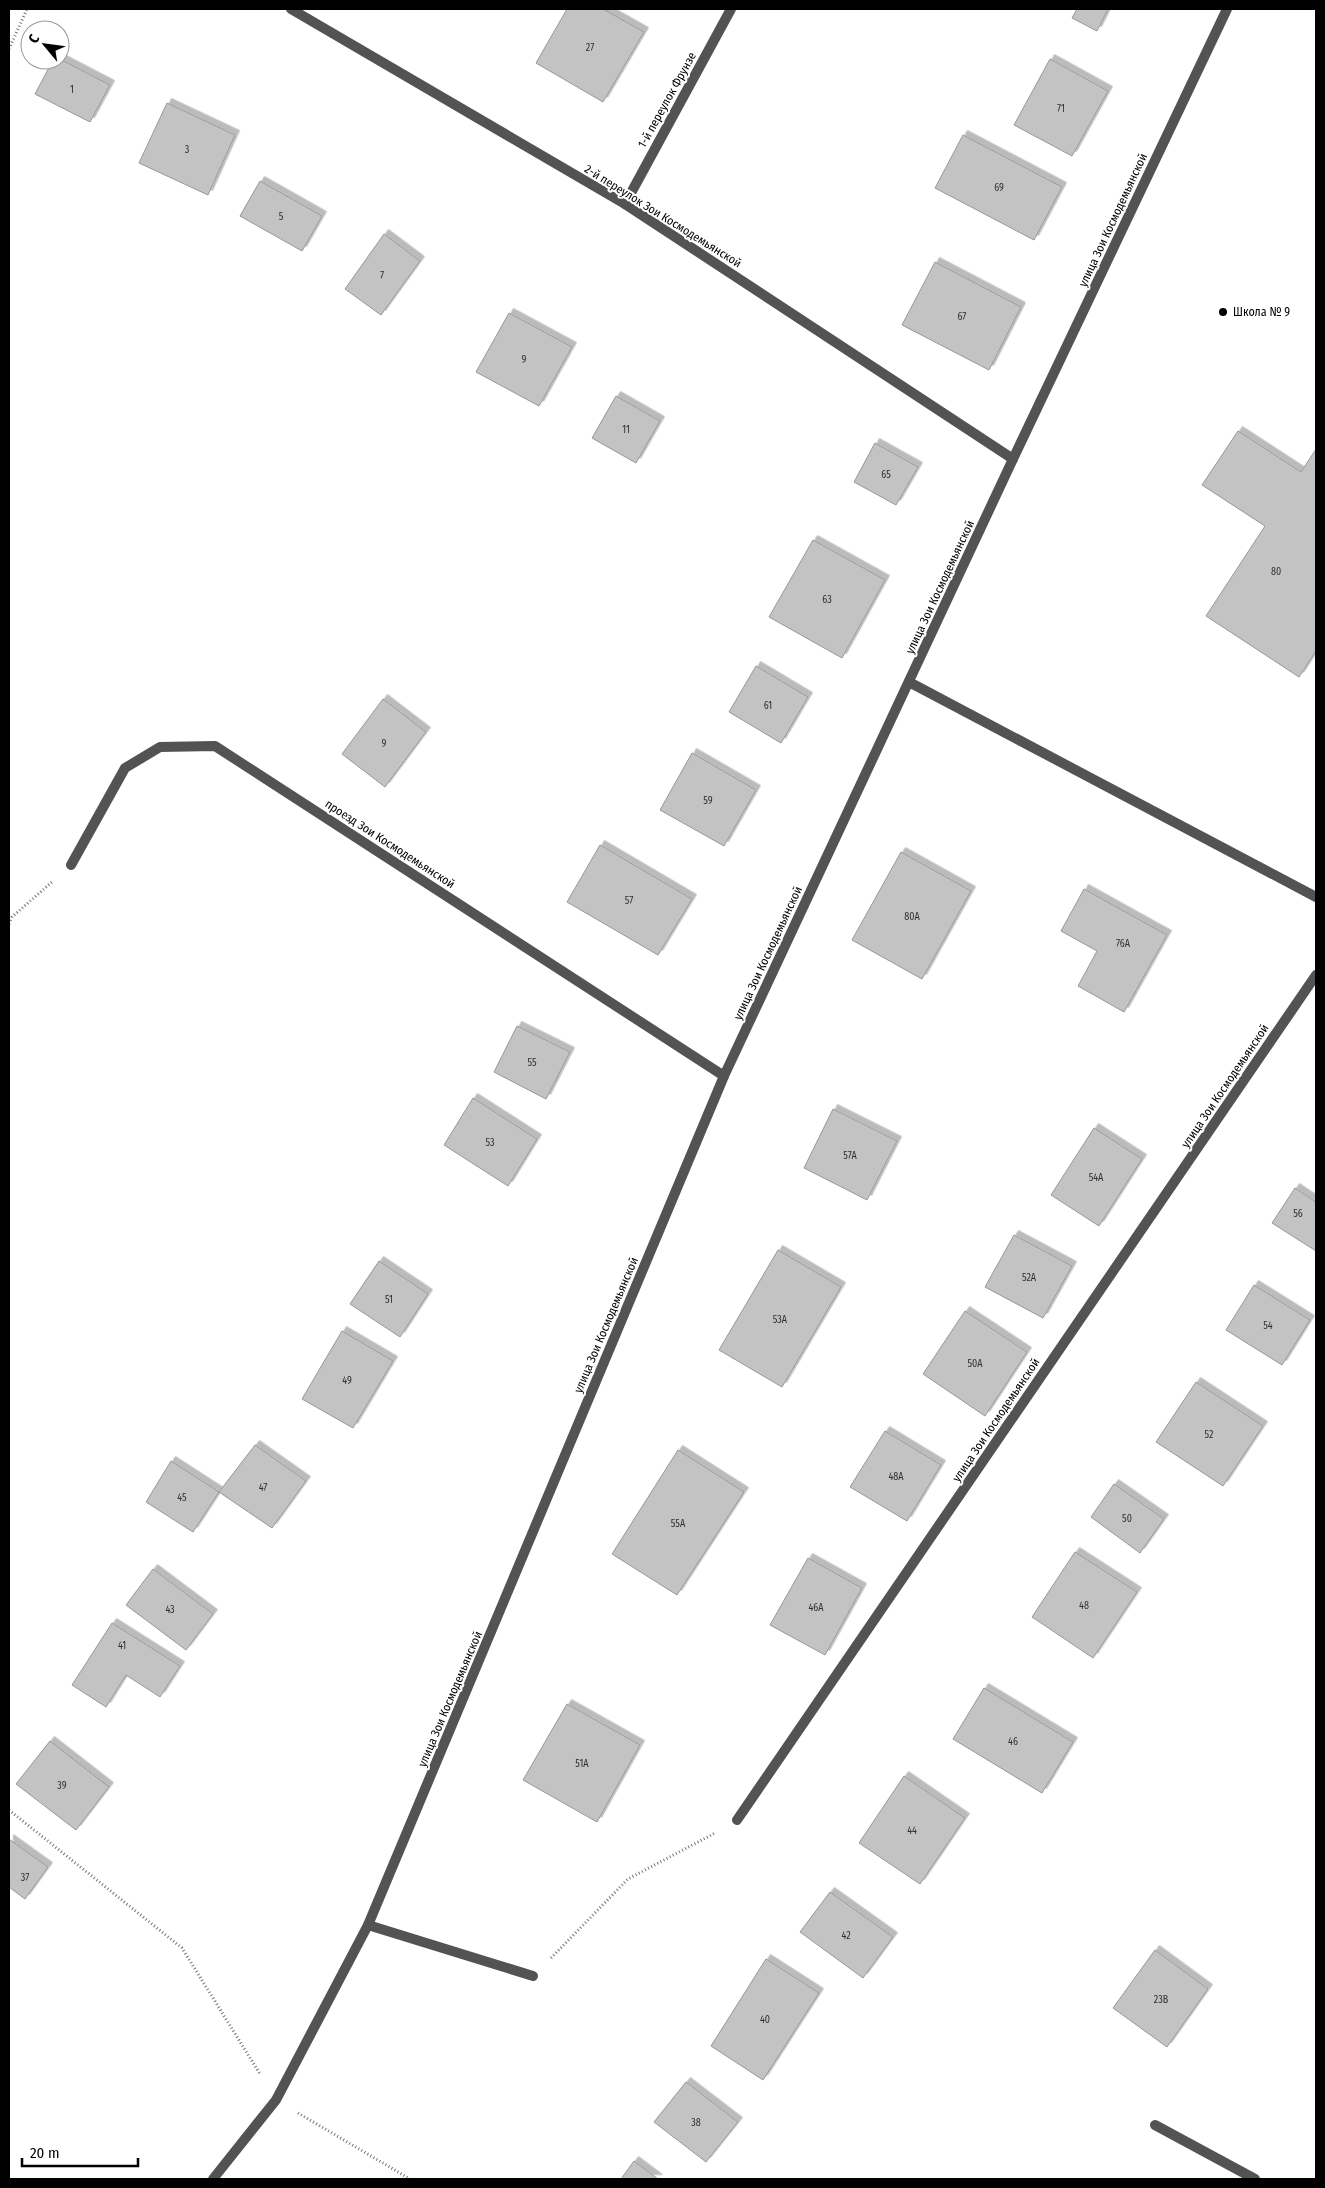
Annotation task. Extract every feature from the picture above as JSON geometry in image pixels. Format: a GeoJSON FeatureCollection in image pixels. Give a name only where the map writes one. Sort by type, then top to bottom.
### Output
{"type":"FeatureCollection","features":[{"type":"Feature","properties":{"kind":"street","name":"2-й переулок Зои Космодемьянской"},"geometry":{"type":"LineString","coordinates":[[291,9],[625,204],[1013,460]]}},
{"type":"Feature","properties":{"kind":"street","name":"1-й переулок Фрунзе"},"geometry":{"type":"LineString","coordinates":[[625,204],[732,9]]}},
{"type":"Feature","properties":{"kind":"street","name":"улица Зои Космодемьянской"},"geometry":{"type":"LineString","coordinates":[[213,2179],[276,2100],[368,1925],[724,1076],[1013,460],[1228,9]]}},
{"type":"Feature","properties":{"kind":"street"},"geometry":{"type":"LineString","coordinates":[[909,682],[1316,898]]}},
{"type":"Feature","properties":{"kind":"street","name":"проезд Зои Космодемьянской"},"geometry":{"type":"LineString","coordinates":[[71,865],[125,768],[160,748],[215,746],[724,1076]]}},
{"type":"Feature","properties":{"kind":"street","name":"улица Зои Космодемьянской"},"geometry":{"type":"LineString","coordinates":[[737,1820],[1316,975]]}},
{"type":"Feature","properties":{"kind":"street"},"geometry":{"type":"LineString","coordinates":[[368,1925],[533,1976]]}},
{"type":"Feature","properties":{"kind":"street"},"geometry":{"type":"LineString","coordinates":[[1156,2125],[1255,2179]]}},
{"type":"Feature","properties":{"kind":"path"},"geometry":{"type":"LineString","coordinates":[[9,49],[26,9]]}},
{"type":"Feature","properties":{"kind":"path"},"geometry":{"type":"LineString","coordinates":[[9,924],[12,917],[71,865]]}},
{"type":"Feature","properties":{"kind":"path"},"geometry":{"type":"LineString","coordinates":[[9,1810],[182,1948],[276,2100],[410,2179]]}},
{"type":"Feature","properties":{"kind":"path"},"geometry":{"type":"LineString","coordinates":[[533,1976],[628,1879],[737,1820]]}},
{"type":"Feature","properties":{"kind":"building"},"geometry":{"type":"Polygon","coordinates":[[[567,9],[603,9],[644,32],[603,102],[536,63],[567,9]]]}},
{"type":"Feature","properties":{"kind":"building"},"geometry":{"type":"Polygon","coordinates":[[[1077,9],[1108,9],[1097,31],[1072,18],[1077,9]]]}},
{"type":"Feature","properties":{"kind":"building"},"geometry":{"type":"Polygon","coordinates":[[[1050,59],[1108,91],[1072,156],[1014,125],[1050,59]]]}},
{"type":"Feature","properties":{"kind":"building"},"geometry":{"type":"Polygon","coordinates":[[[70,64],[110,85],[90,122],[35,94],[48,70],[70,70],[70,64]]]}},
{"type":"Feature","properties":{"kind":"building"},"geometry":{"type":"Polygon","coordinates":[[[167,103],[235,135],[208,195],[139,163],[167,103]]]}},
{"type":"Feature","properties":{"kind":"building"},"geometry":{"type":"Polygon","coordinates":[[[963,135],[1062,187],[1034,240],[935,188],[963,135]]]}},
{"type":"Feature","properties":{"kind":"building"},"geometry":{"type":"Polygon","coordinates":[[[260,181],[322,216],[302,251],[240,216],[260,181]]]}},
{"type":"Feature","properties":{"kind":"building"},"geometry":{"type":"Polygon","coordinates":[[[384,234],[420,261],[381,315],[345,289],[384,234]]]}},
{"type":"Feature","properties":{"kind":"building"},"geometry":{"type":"Polygon","coordinates":[[[935,262],[1021,307],[989,370],[902,325],[935,262]]]}},
{"type":"Feature","properties":{"kind":"building"},"geometry":{"type":"Polygon","coordinates":[[[509,313],[572,347],[539,406],[476,372],[509,313]]]}},
{"type":"Feature","properties":{"kind":"building"},"geometry":{"type":"Polygon","coordinates":[[[616,396],[660,421],[636,463],[592,438],[616,396]]]}},
{"type":"Feature","properties":{"kind":"building"},"geometry":{"type":"Polygon","coordinates":[[[1238,431],[1301,472],[1316,449],[1316,651],[1299,677],[1206,616],[1265,526],[1202,485],[1238,431]]]}},
{"type":"Feature","properties":{"kind":"building"},"geometry":{"type":"Polygon","coordinates":[[[875,443],[918,467],[896,505],[854,482],[875,443]]]}},
{"type":"Feature","properties":{"kind":"building"},"geometry":{"type":"Polygon","coordinates":[[[813,540],[885,580],[842,658],[769,617],[813,540]]]}},
{"type":"Feature","properties":{"kind":"building"},"geometry":{"type":"Polygon","coordinates":[[[756,666],[808,697],[781,743],[729,712],[756,666]]]}},
{"type":"Feature","properties":{"kind":"building"},"geometry":{"type":"Polygon","coordinates":[[[383,699],[426,732],[385,787],[342,754],[383,699]]]}},
{"type":"Feature","properties":{"kind":"building"},"geometry":{"type":"Polygon","coordinates":[[[692,753],[756,790],[724,846],[660,810],[692,753]]]}},
{"type":"Feature","properties":{"kind":"building"},"geometry":{"type":"Polygon","coordinates":[[[600,845],[692,899],[658,955],[567,902],[600,845]]]}},
{"type":"Feature","properties":{"kind":"building"},"geometry":{"type":"Polygon","coordinates":[[[901,852],[971,891],[922,979],[852,940],[901,852]]]}},
{"type":"Feature","properties":{"kind":"building"},"geometry":{"type":"Polygon","coordinates":[[[1084,889],[1167,935],[1124,1012],[1078,986],[1097,951],[1061,931],[1084,889]]]}},
{"type":"Feature","properties":{"kind":"building"},"geometry":{"type":"Polygon","coordinates":[[[517,1026],[570,1052],[546,1099],[494,1072],[517,1026]]]}},
{"type":"Feature","properties":{"kind":"building"},"geometry":{"type":"Polygon","coordinates":[[[473,1098],[537,1139],[508,1186],[444,1145],[473,1098]]]}},
{"type":"Feature","properties":{"kind":"building"},"geometry":{"type":"Polygon","coordinates":[[[833,1109],[897,1141],[867,1200],[804,1168],[833,1109]]]}},
{"type":"Feature","properties":{"kind":"building"},"geometry":{"type":"Polygon","coordinates":[[[1094,1128],[1142,1159],[1099,1226],[1051,1195],[1094,1128]]]}},
{"type":"Feature","properties":{"kind":"building"},"geometry":{"type":"Polygon","coordinates":[[[1295,1188],[1316,1202],[1316,1251],[1272,1223],[1295,1188]]]}},
{"type":"Feature","properties":{"kind":"building"},"geometry":{"type":"Polygon","coordinates":[[[1014,1235],[1072,1266],[1043,1318],[985,1287],[1014,1235]]]}},
{"type":"Feature","properties":{"kind":"building"},"geometry":{"type":"Polygon","coordinates":[[[778,1250],[841,1287],[782,1387],[719,1350],[778,1250]]]}},
{"type":"Feature","properties":{"kind":"building"},"geometry":{"type":"Polygon","coordinates":[[[379,1261],[428,1294],[400,1337],[350,1304],[379,1261]]]}},
{"type":"Feature","properties":{"kind":"building"},"geometry":{"type":"Polygon","coordinates":[[[1254,1285],[1310,1320],[1282,1365],[1226,1330],[1254,1285]]]}},
{"type":"Feature","properties":{"kind":"building"},"geometry":{"type":"Polygon","coordinates":[[[965,1311],[1027,1352],[985,1416],[923,1374],[965,1311]]]}},
{"type":"Feature","properties":{"kind":"building"},"geometry":{"type":"Polygon","coordinates":[[[342,1331],[393,1361],[353,1428],[302,1399],[342,1331]]]}},
{"type":"Feature","properties":{"kind":"building"},"geometry":{"type":"Polygon","coordinates":[[[1196,1382],[1263,1426],[1223,1486],[1156,1442],[1196,1382]]]}},
{"type":"Feature","properties":{"kind":"building"},"geometry":{"type":"Polygon","coordinates":[[[885,1431],[941,1465],[907,1521],[850,1487],[885,1431]]]}},
{"type":"Feature","properties":{"kind":"building"},"geometry":{"type":"Polygon","coordinates":[[[255,1445],[306,1481],[272,1528],[219,1492],[255,1445]]]}},
{"type":"Feature","properties":{"kind":"building"},"geometry":{"type":"Polygon","coordinates":[[[678,1450],[744,1492],[677,1595],[612,1554],[678,1450]]]}},
{"type":"Feature","properties":{"kind":"building"},"geometry":{"type":"Polygon","coordinates":[[[171,1461],[219,1492],[193,1532],[146,1502],[171,1461]]]}},
{"type":"Feature","properties":{"kind":"building"},"geometry":{"type":"Polygon","coordinates":[[[1114,1484],[1164,1519],[1140,1553],[1091,1517],[1114,1484]]]}},
{"type":"Feature","properties":{"kind":"building"},"geometry":{"type":"Polygon","coordinates":[[[1075,1552],[1137,1592],[1093,1658],[1032,1617],[1075,1552]]]}},
{"type":"Feature","properties":{"kind":"building"},"geometry":{"type":"Polygon","coordinates":[[[808,1558],[862,1588],[825,1655],[770,1625],[808,1558]]]}},
{"type":"Feature","properties":{"kind":"building"},"geometry":{"type":"Polygon","coordinates":[[[153,1569],[213,1614],[186,1650],[126,1605],[153,1569]]]}},
{"type":"Feature","properties":{"kind":"building"},"geometry":{"type":"Polygon","coordinates":[[[112,1623],[180,1666],[160,1697],[126,1675],[106,1707],[72,1685],[112,1623]]]}},
{"type":"Feature","properties":{"kind":"building"},"geometry":{"type":"Polygon","coordinates":[[[984,1688],[1073,1742],[1042,1793],[953,1739],[984,1688]]]}},
{"type":"Feature","properties":{"kind":"building"},"geometry":{"type":"Polygon","coordinates":[[[567,1704],[640,1745],[597,1822],[523,1780],[567,1704]]]}},
{"type":"Feature","properties":{"kind":"building"},"geometry":{"type":"Polygon","coordinates":[[[50,1741],[109,1787],[76,1830],[16,1784],[50,1741]]]}},
{"type":"Feature","properties":{"kind":"building"},"geometry":{"type":"Polygon","coordinates":[[[904,1776],[965,1818],[920,1884],[859,1843],[904,1776]]]}},
{"type":"Feature","properties":{"kind":"building"},"geometry":{"type":"Polygon","coordinates":[[[9,1839],[48,1867],[25,1899],[9,1887],[9,1839]]]}},
{"type":"Feature","properties":{"kind":"building"},"geometry":{"type":"Polygon","coordinates":[[[830,1892],[893,1937],[863,1978],[800,1932],[830,1892]]]}},
{"type":"Feature","properties":{"kind":"building"},"geometry":{"type":"Polygon","coordinates":[[[1155,1950],[1208,1989],[1167,2047],[1113,2008],[1155,1950]]]}},
{"type":"Feature","properties":{"kind":"building"},"geometry":{"type":"Polygon","coordinates":[[[766,1959],[819,1993],[763,2080],[711,2046],[766,1959]]]}},
{"type":"Feature","properties":{"kind":"building"},"geometry":{"type":"Polygon","coordinates":[[[686,2082],[738,2122],[706,2162],[654,2122],[686,2082]]]}},
{"type":"Feature","properties":{"kind":"building"},"geometry":{"type":"Polygon","coordinates":[[[634,2161],[658,2179],[621,2179],[634,2161]]]}},
{"type":"Feature","properties":{"kind":"place","name":"Школа № 9"},"geometry":{"type":"Point","coordinates":[1223,312]}}]}
